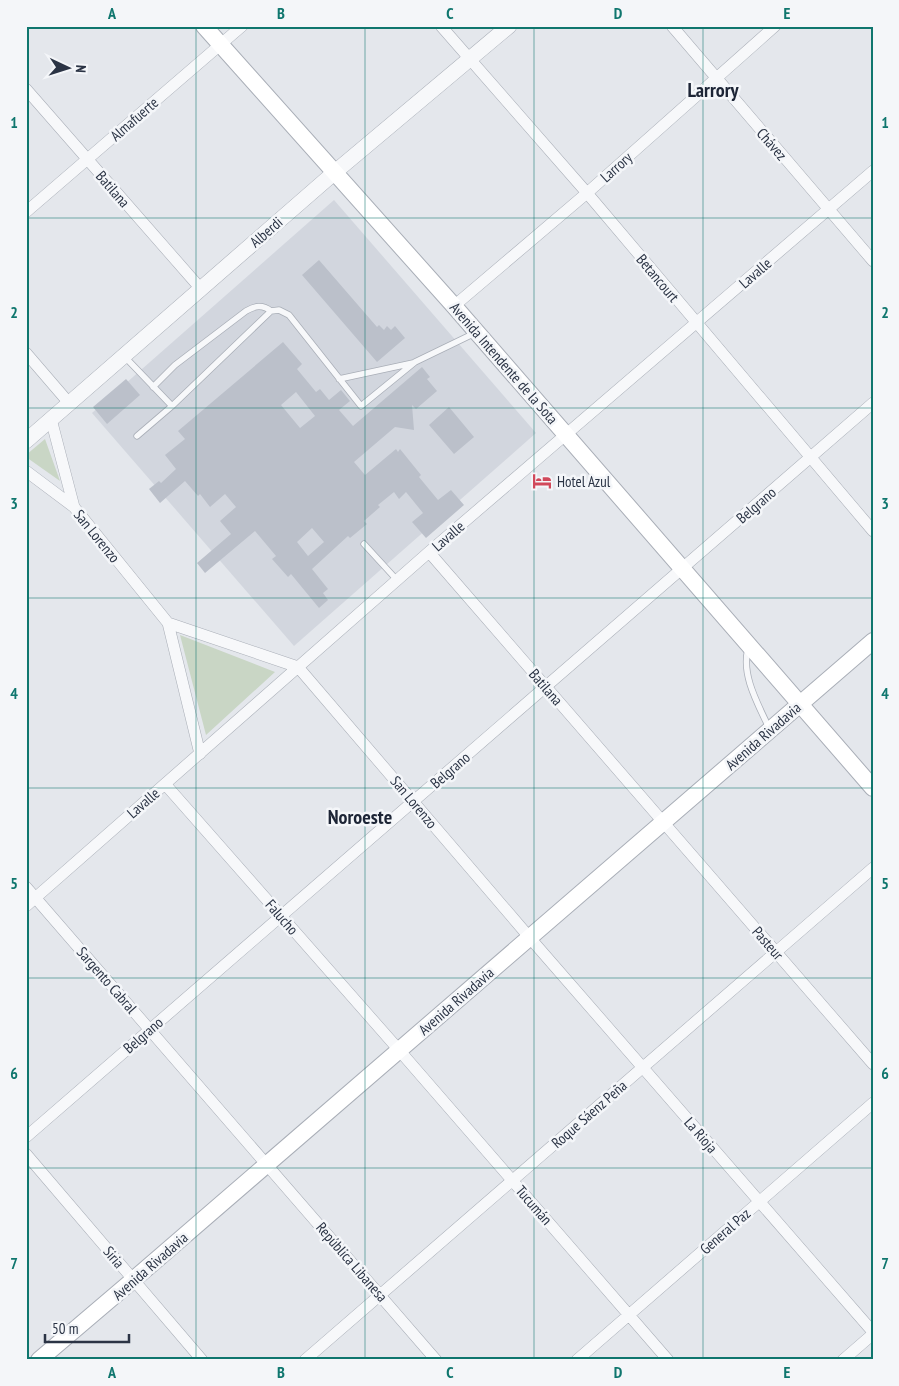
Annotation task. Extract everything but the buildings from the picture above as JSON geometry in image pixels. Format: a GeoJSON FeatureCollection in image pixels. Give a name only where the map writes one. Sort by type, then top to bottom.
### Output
{"type":"FeatureCollection","features":[{"type":"Feature","properties":{"kind":"main road","name":"Avenida Intendente de la Sota"},"geometry":{"type":"LineString","coordinates":[[204,26],[454,306],[873,788]]}},
{"type":"Feature","properties":{"kind":"main road","name":"Avenida Rivadavia"},"geometry":{"type":"LineString","coordinates":[[39,1360],[873,641]]}},
{"type":"Feature","properties":{"kind":"street","name":"Almafuerte"},"geometry":{"type":"LineString","coordinates":[[26,212],[242,26]]}},
{"type":"Feature","properties":{"kind":"street","name":"Betancourt"},"geometry":{"type":"LineString","coordinates":[[441,26],[586,193],[873,531]]}},
{"type":"Feature","properties":{"kind":"street","name":"Alberdi"},"geometry":{"type":"LineString","coordinates":[[26,440],[335,172],[509,26]]}},
{"type":"Feature","properties":{"kind":"street","name":"Chávez"},"geometry":{"type":"LineString","coordinates":[[672,26],[873,261]]}},
{"type":"Feature","properties":{"kind":"street","name":"Larrory"},"geometry":{"type":"LineString","coordinates":[[454,306],[586,193],[775,26]]}},
{"type":"Feature","properties":{"kind":"street","name":"Batilana"},"geometry":{"type":"LineString","coordinates":[[26,89],[201,289]]}},
{"type":"Feature","properties":{"kind":"street","name":"Lavalle"},"geometry":{"type":"LineString","coordinates":[[26,906],[429,552],[873,171]]}},
{"type":"Feature","properties":{"kind":"street"},"geometry":{"type":"LineString","coordinates":[[26,353],[70,403]]}},
{"type":"Feature","properties":{"kind":"street","name":"Belgrano"},"geometry":{"type":"LineString","coordinates":[[26,1137],[873,403]]}},
{"type":"Feature","properties":{"kind":"street"},"geometry":{"type":"LineString","coordinates":[[51,419],[74,508]]}},
{"type":"Feature","properties":{"kind":"street","name":"San Lorenzo"},"geometry":{"type":"LineString","coordinates":[[26,472],[74,508],[168,623],[200,754]]}},
{"type":"Feature","properties":{"kind":"street","name":"Batilana"},"geometry":{"type":"LineString","coordinates":[[429,552],[662,823]]}},
{"type":"Feature","properties":{"kind":"street"},"geometry":{"type":"LineString","coordinates":[[168,623],[298,667]]}},
{"type":"Feature","properties":{"kind":"street","name":"San Lorenzo"},"geometry":{"type":"LineString","coordinates":[[298,667],[530,938]]}},
{"type":"Feature","properties":{"kind":"street","name":"Falucho"},"geometry":{"type":"LineString","coordinates":[[165,784],[399,1050]]}},
{"type":"Feature","properties":{"kind":"street","name":"Pasteur"},"geometry":{"type":"LineString","coordinates":[[662,823],[873,1064]]}},
{"type":"Feature","properties":{"kind":"street","name":"Roque Sáenz Peña"},"geometry":{"type":"LineString","coordinates":[[305,1360],[873,868]]}},
{"type":"Feature","properties":{"kind":"street","name":"Sargento Cabral"},"geometry":{"type":"LineString","coordinates":[[26,887],[268,1164]]}},
{"type":"Feature","properties":{"kind":"street","name":"La Rioja"},"geometry":{"type":"LineString","coordinates":[[530,938],[873,1333]]}},
{"type":"Feature","properties":{"kind":"street","name":"Tucumán"},"geometry":{"type":"LineString","coordinates":[[399,1050],[668,1360]]}},
{"type":"Feature","properties":{"kind":"street","name":"General Paz"},"geometry":{"type":"LineString","coordinates":[[577,1360],[873,1103]]}},
{"type":"Feature","properties":{"kind":"street","name":"Siria"},"geometry":{"type":"LineString","coordinates":[[26,1154],[202,1360]]}},
{"type":"Feature","properties":{"kind":"street","name":"República Libanesa"},"geometry":{"type":"LineString","coordinates":[[268,1164],[436,1360]]}},
{"type":"Feature","properties":{"kind":"street"},"geometry":{"type":"LineString","coordinates":[[843,1360],[873,1333]]}},
{"type":"Feature","properties":{"kind":"lane"},"geometry":{"type":"LineString","coordinates":[[153,387],[175,365],[246,311],[261,306],[271,311],[279,310],[289,315],[361,406],[415,362]]}},
{"type":"Feature","properties":{"kind":"lane"},"geometry":{"type":"LineString","coordinates":[[137,436],[172,406],[271,311]]}},
{"type":"Feature","properties":{"kind":"lane"},"geometry":{"type":"LineString","coordinates":[[339,380],[415,362],[477,333]]}},
{"type":"Feature","properties":{"kind":"lane"},"geometry":{"type":"LineString","coordinates":[[124,356],[172,406]]}},
{"type":"Feature","properties":{"kind":"lane"},"geometry":{"type":"LineString","coordinates":[[364,544],[397,580]]}},
{"type":"Feature","properties":{"kind":"lane"},"geometry":{"type":"LineString","coordinates":[[749,644],[746,663],[754,697],[770,730]]}},
{"type":"Feature","properties":{"kind":"shaded area"},"geometry":{"type":"Polygon","coordinates":[[[334,200],[536,433],[294,646],[92,413],[334,200]]]}},
{"type":"Feature","properties":{"kind":"green space"},"geometry":{"type":"Polygon","coordinates":[[[45,439],[60,481],[26,457],[45,439]]]}},
{"type":"Feature","properties":{"kind":"green space"},"geometry":{"type":"Polygon","coordinates":[[[180,635],[275,672],[206,735],[180,635]]]}},
{"type":"Feature","properties":{"kind":"place","name":"Hotel Azul"},"geometry":{"type":"Point","coordinates":[542,481]}},
{"type":"Feature","properties":{"kind":"district","name":"Larrory"},"geometry":{"type":"Point","coordinates":[713,90]}},
{"type":"Feature","properties":{"kind":"district","name":"Noroeste"},"geometry":{"type":"Point","coordinates":[360,817]}}]}
